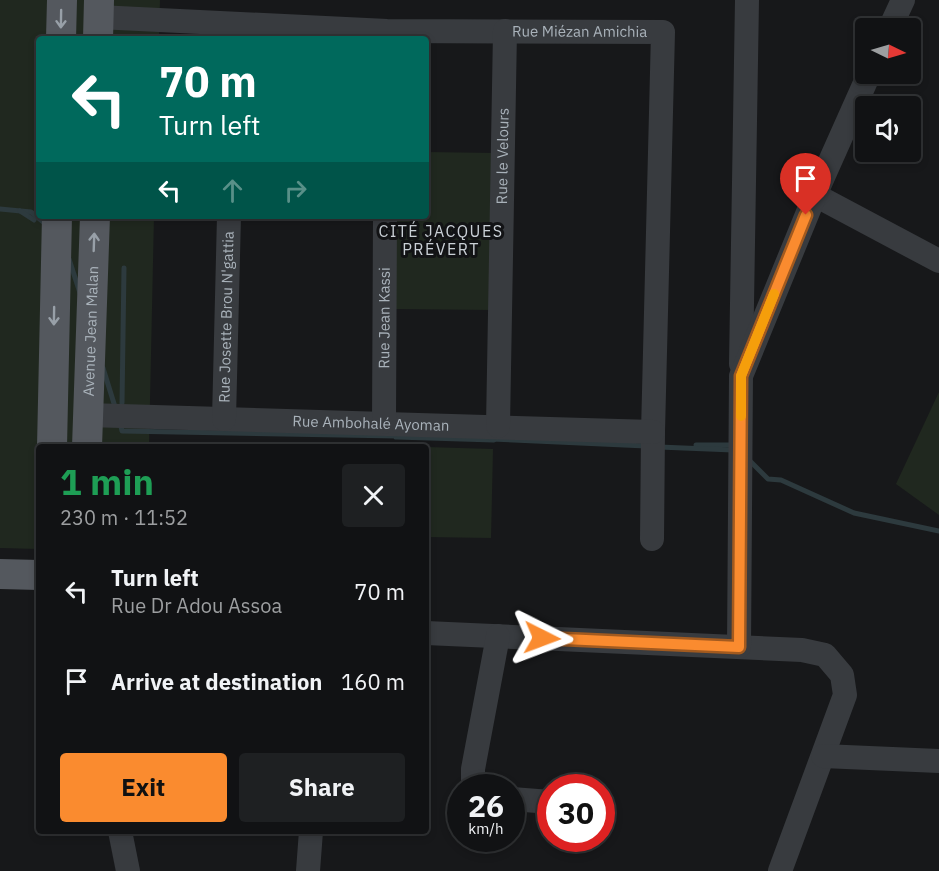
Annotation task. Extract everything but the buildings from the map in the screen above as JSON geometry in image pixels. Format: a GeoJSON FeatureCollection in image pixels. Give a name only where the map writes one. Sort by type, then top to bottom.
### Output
{"type":"FeatureCollection","features":[{"type":"Feature","properties":{"kind":"main road"},"geometry":{"type":"LineString","coordinates":[[61,36],[62,0]]}},
{"type":"Feature","properties":{"kind":"main road"},"geometry":{"type":"LineString","coordinates":[[52,444],[57,219]]}},
{"type":"Feature","properties":{"kind":"main road","name":"Avenue Jean Malan"},"geometry":{"type":"LineString","coordinates":[[87,444],[95,219]]}},
{"type":"Feature","properties":{"kind":"main road"},"geometry":{"type":"LineString","coordinates":[[0,574],[36,575]]}},
{"type":"Feature","properties":{"kind":"street"},"geometry":{"type":"LineString","coordinates":[[739,647],[747,0]]}},
{"type":"Feature","properties":{"kind":"street"},"geometry":{"type":"LineString","coordinates":[[895,18],[903,0]]}},
{"type":"Feature","properties":{"kind":"street","name":"Rue Miézan Amichia"},"geometry":{"type":"LineString","coordinates":[[98,19],[234,31],[387,35],[505,31],[663,32],[652,539]]}},
{"type":"Feature","properties":{"kind":"street","name":"Rue le Velours"},"geometry":{"type":"LineString","coordinates":[[498,426],[505,31]]}},
{"type":"Feature","properties":{"kind":"street"},"geometry":{"type":"LineString","coordinates":[[741,376],[815,195],[865,84]]}},
{"type":"Feature","properties":{"kind":"street"},"geometry":{"type":"LineString","coordinates":[[815,195],[939,261]]}},
{"type":"Feature","properties":{"kind":"street","name":"Rue Josette Brou N'gattia"},"geometry":{"type":"LineString","coordinates":[[224,418],[230,219]]}},
{"type":"Feature","properties":{"kind":"street","name":"Rue Jean Kassi"},"geometry":{"type":"LineString","coordinates":[[384,423],[385,219]]}},
{"type":"Feature","properties":{"kind":"street","name":"Rue Ambohalé Ayoman"},"geometry":{"type":"LineString","coordinates":[[87,415],[653,432]]}},
{"type":"Feature","properties":{"kind":"street"},"geometry":{"type":"LineString","coordinates":[[429,633],[802,650],[825,655],[842,675],[845,695],[780,871]]}},
{"type":"Feature","properties":{"kind":"street"},"geometry":{"type":"LineString","coordinates":[[473,774],[498,636]]}},
{"type":"Feature","properties":{"kind":"street"},"geometry":{"type":"LineString","coordinates":[[823,756],[939,761]]}},
{"type":"Feature","properties":{"kind":"street"},"geometry":{"type":"LineString","coordinates":[[121,834],[128,871]]}},
{"type":"Feature","properties":{"kind":"street"},"geometry":{"type":"LineString","coordinates":[[308,871],[311,834]]}},
{"type":"Feature","properties":{"kind":"shaded area"},"geometry":{"type":"Polygon","coordinates":[[[0,0],[160,0],[159,36],[36,36],[36,219],[154,219],[149,444],[36,444],[36,549],[0,548],[0,0]]]}},
{"type":"Feature","properties":{"kind":"shaded area"},"geometry":{"type":"Polygon","coordinates":[[[429,152],[495,153],[493,310],[395,309],[396,219],[429,219],[429,152]]]}},
{"type":"Feature","properties":{"kind":"shaded area"},"geometry":{"type":"Polygon","coordinates":[[[939,392],[939,515],[896,484],[939,392]]]}},
{"type":"Feature","properties":{"kind":"shaded area"},"geometry":{"type":"Polygon","coordinates":[[[220,442],[297,444],[220,444],[220,442]]]}},
{"type":"Feature","properties":{"kind":"shaded area"},"geometry":{"type":"Polygon","coordinates":[[[429,447],[493,449],[491,538],[429,537],[429,447]]]}},
{"type":"Feature","properties":{"kind":"waterway"},"geometry":{"type":"LineString","coordinates":[[0,209],[31,212],[36,216]]}},
{"type":"Feature","properties":{"kind":"waterway"},"geometry":{"type":"LineString","coordinates":[[20,211],[34,220]]}},
{"type":"Feature","properties":{"kind":"waterway"},"geometry":{"type":"LineString","coordinates":[[40,219],[47,225]]}},
{"type":"Feature","properties":{"kind":"waterway"},"geometry":{"type":"LineString","coordinates":[[69,259],[80,293]]}},
{"type":"Feature","properties":{"kind":"waterway"},"geometry":{"type":"LineString","coordinates":[[122,403],[124,268]]}},
{"type":"Feature","properties":{"kind":"waterway"},"geometry":{"type":"LineString","coordinates":[[103,368],[116,410]]}},
{"type":"Feature","properties":{"kind":"waterway"},"geometry":{"type":"LineString","coordinates":[[120,422],[122,431],[398,436]]}},
{"type":"Feature","properties":{"kind":"waterway"},"geometry":{"type":"LineString","coordinates":[[396,437],[494,440]]}},
{"type":"Feature","properties":{"kind":"waterway"},"geometry":{"type":"LineString","coordinates":[[491,439],[646,446]]}},
{"type":"Feature","properties":{"kind":"waterway"},"geometry":{"type":"LineString","coordinates":[[696,445],[731,445]]}},
{"type":"Feature","properties":{"kind":"waterway"},"geometry":{"type":"LineString","coordinates":[[659,447],[733,450]]}},
{"type":"Feature","properties":{"kind":"waterway"},"geometry":{"type":"LineString","coordinates":[[748,459],[768,479],[781,480],[854,513],[939,531]]}},
{"type":"Feature","properties":{"kind":"slow traffic"},"geometry":{"type":"LineString","coordinates":[[741,416],[741,376],[774,294]]}},
{"type":"Feature","properties":{"kind":"district","name":"CITÉ JACQUES PRÉVERT"},"geometry":{"type":"Point","coordinates":[441,240]}},
{"type":"Feature","properties":{"kind":"route"},"geometry":{"type":"LineString","coordinates":[[542,638],[739,647],[741,376],[806,215]]}}]}
